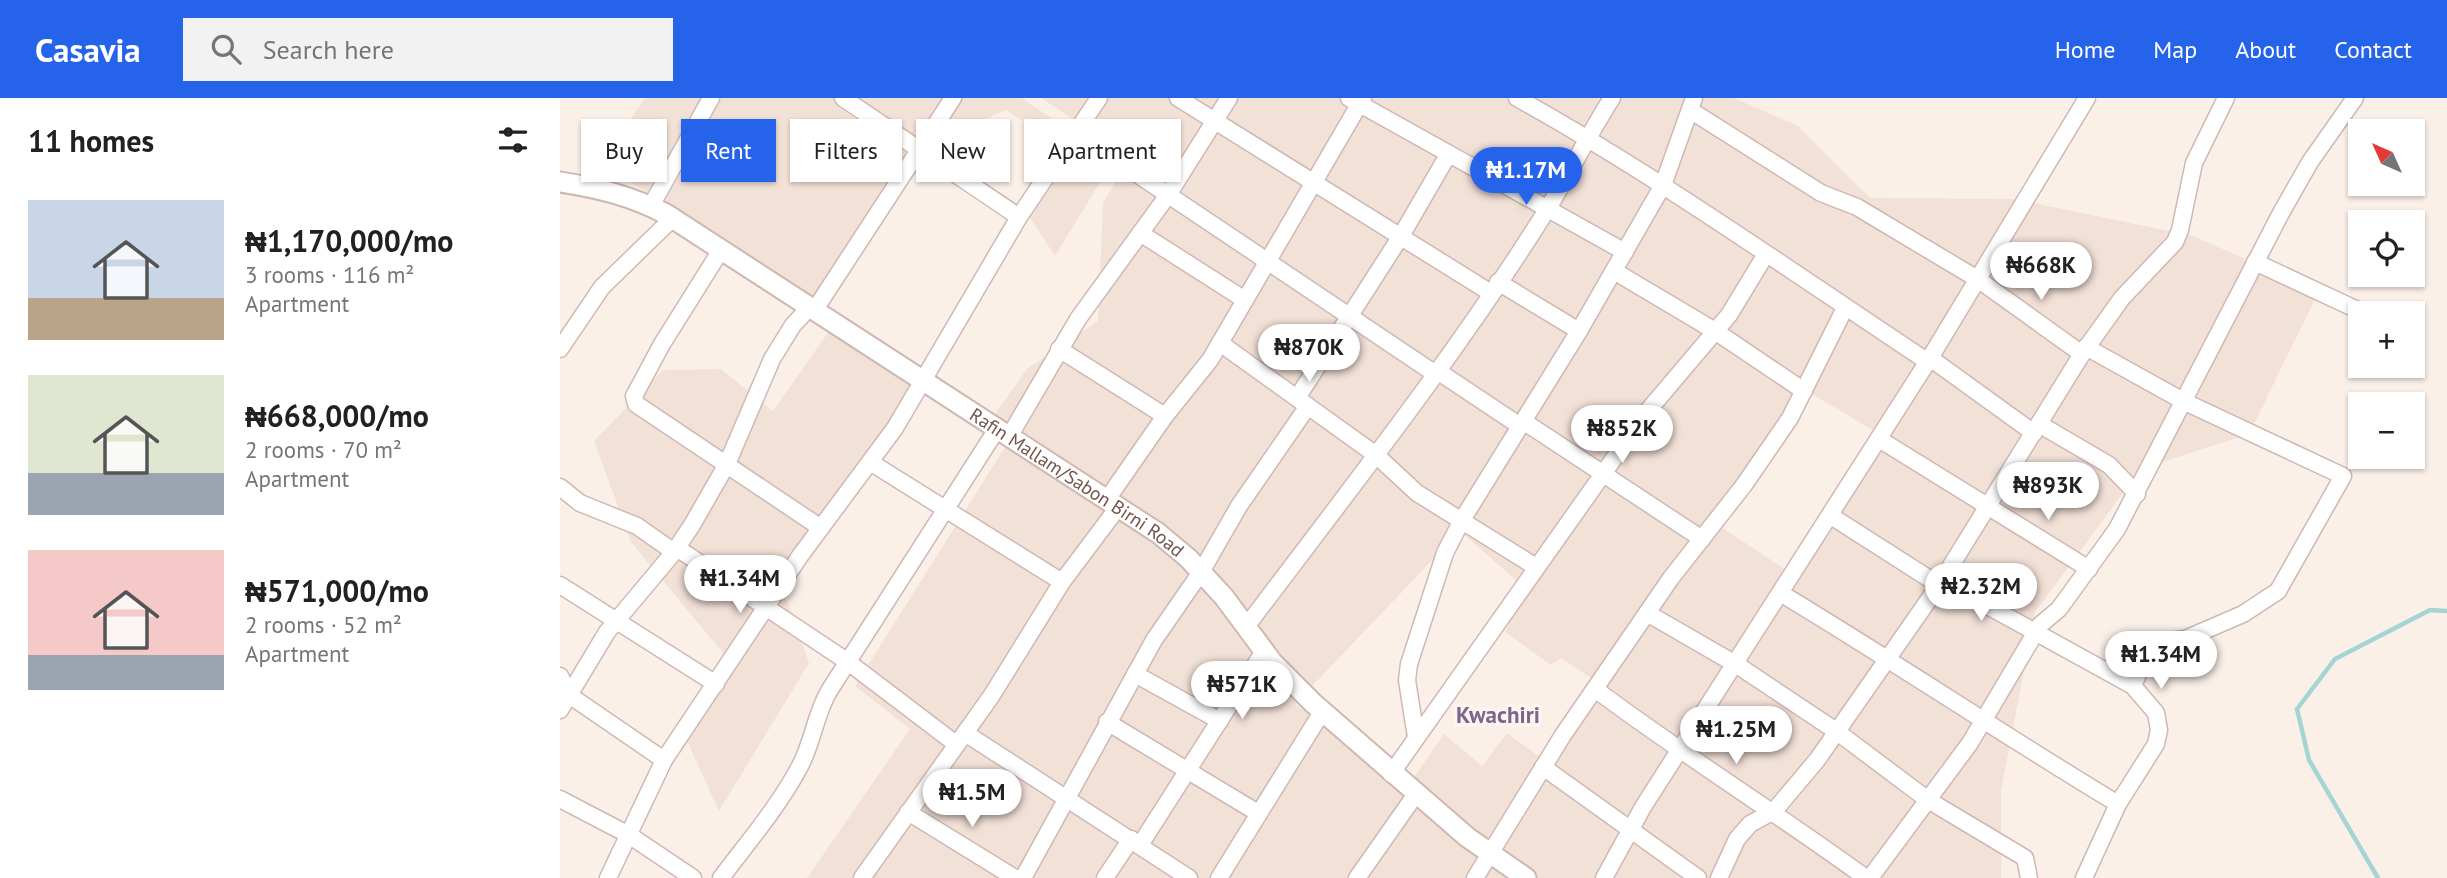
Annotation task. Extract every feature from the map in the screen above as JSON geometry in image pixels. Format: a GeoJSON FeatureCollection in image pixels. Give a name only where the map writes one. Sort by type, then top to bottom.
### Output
{"type":"FeatureCollection","features":[{"type":"Feature","properties":{"kind":"street"},"geometry":{"type":"LineString","coordinates":[[651,206],[711,98]]}},
{"type":"Feature","properties":{"kind":"street"},"geometry":{"type":"LineString","coordinates":[[843,98],[916,148]]}},
{"type":"Feature","properties":{"kind":"street"},"geometry":{"type":"LineString","coordinates":[[939,119],[953,98]]}},
{"type":"Feature","properties":{"kind":"street"},"geometry":{"type":"LineString","coordinates":[[1085,119],[1099,98]]}},
{"type":"Feature","properties":{"kind":"street"},"geometry":{"type":"LineString","coordinates":[[1178,98],[1401,236],[1579,331]]}},
{"type":"Feature","properties":{"kind":"street"},"geometry":{"type":"LineString","coordinates":[[722,878],[800,767],[812,738],[818,710],[948,508],[1168,195],[1229,98]]}},
{"type":"Feature","properties":{"kind":"street"},"geometry":{"type":"LineString","coordinates":[[1517,98],[1588,137],[1664,185],[1845,308],[2037,429],[2109,465],[2137,494]]}},
{"type":"Feature","properties":{"kind":"street"},"geometry":{"type":"LineString","coordinates":[[1246,627],[1376,454],[1495,287],[1548,208],[1612,98]]}},
{"type":"Feature","properties":{"kind":"street"},"geometry":{"type":"LineString","coordinates":[[1604,878],[1631,828],[1737,665],[1979,280],[2087,98]]}},
{"type":"Feature","properties":{"kind":"street"},"geometry":{"type":"LineString","coordinates":[[1719,878],[1737,839],[1750,824],[1774,811],[1888,658],[1939,584],[2084,351],[2122,298],[2175,242],[2194,163],[2226,98]]}},
{"type":"Feature","properties":{"kind":"street"},"geometry":{"type":"LineString","coordinates":[[1595,689],[1679,752],[1774,811],[1868,878],[1928,800],[1982,723],[2035,634],[2059,609],[2117,530],[2255,262],[2310,162],[2355,98]]}},
{"type":"Feature","properties":{"kind":"street"},"geometry":{"type":"LineString","coordinates":[[862,878],[1037,627],[1165,416],[1220,343],[1314,181],[1357,100],[1448,155],[1625,252]]}},
{"type":"Feature","properties":{"kind":"street"},"geometry":{"type":"LineString","coordinates":[[1416,737],[1407,680],[1409,664],[1445,553],[1462,520],[1579,331],[1664,185],[1692,104],[1821,193],[1857,207],[1979,280],[2084,351],[2343,476],[2278,591],[2242,614],[2185,639],[2160,642],[2149,648],[2133,686]]}},
{"type":"Feature","properties":{"kind":"street"},"geometry":{"type":"LineString","coordinates":[[560,710],[615,621],[676,550],[727,464],[772,359],[793,325],[811,310],[916,154]]}},
{"type":"Feature","properties":{"kind":"street"},"geometry":{"type":"LineString","coordinates":[[1023,878],[1154,640],[1201,572],[1448,155]]}},
{"type":"Feature","properties":{"kind":"street","name":"Rafin Mallam/Sabon Birni Road"},"geometry":{"type":"LineString","coordinates":[[560,182],[604,189],[651,206],[673,218],[1158,533],[1201,572],[1264,651],[1322,712],[1391,774],[1490,854],[1526,878]]}},
{"type":"Feature","properties":{"kind":"street"},"geometry":{"type":"LineString","coordinates":[[967,182],[1019,217]]}},
{"type":"Feature","properties":{"kind":"street"},"geometry":{"type":"LineString","coordinates":[[608,878],[664,760],[767,606],[870,462],[923,381],[1019,217],[1043,182]]}},
{"type":"Feature","properties":{"kind":"street"},"geometry":{"type":"LineString","coordinates":[[1149,182],[1350,317],[1702,539]]}},
{"type":"Feature","properties":{"kind":"street"},"geometry":{"type":"LineString","coordinates":[[560,349],[602,288],[673,218]]}},
{"type":"Feature","properties":{"kind":"street"},"geometry":{"type":"LineString","coordinates":[[1140,233],[1245,300]]}},
{"type":"Feature","properties":{"kind":"street"},"geometry":{"type":"LineString","coordinates":[[721,250],[662,344],[634,396],[638,407],[821,528]]}},
{"type":"Feature","properties":{"kind":"street"},"geometry":{"type":"LineString","coordinates":[[1391,774],[1646,412],[1729,315],[1766,254]]}},
{"type":"Feature","properties":{"kind":"street"},"geometry":{"type":"LineString","coordinates":[[2255,262],[2348,306]]}},
{"type":"Feature","properties":{"kind":"street"},"geometry":{"type":"LineString","coordinates":[[1614,271],[1715,331],[1804,391]]}},
{"type":"Feature","properties":{"kind":"street"},"geometry":{"type":"LineString","coordinates":[[1475,878],[1543,767],[1647,613],[1790,418],[1845,308]]}},
{"type":"Feature","properties":{"kind":"street"},"geometry":{"type":"LineString","coordinates":[[1220,343],[1376,454],[1417,492],[1536,567]]}},
{"type":"Feature","properties":{"kind":"street"},"geometry":{"type":"LineString","coordinates":[[1059,349],[1165,416]]}},
{"type":"Feature","properties":{"kind":"street"},"geometry":{"type":"LineString","coordinates":[[1879,439],[2089,569]]}},
{"type":"Feature","properties":{"kind":"street"},"geometry":{"type":"LineString","coordinates":[[870,462],[948,508],[1062,582]]}},
{"type":"Feature","properties":{"kind":"street"},"geometry":{"type":"LineString","coordinates":[[560,487],[580,503],[637,526],[767,606],[961,738],[1068,797],[1189,878]]}},
{"type":"Feature","properties":{"kind":"street"},"geometry":{"type":"LineString","coordinates":[[1831,516],[1939,584],[1966,594],[2133,686],[2157,713],[2160,730],[2156,744],[2118,804],[2084,878]]}},
{"type":"Feature","properties":{"kind":"street"},"geometry":{"type":"LineString","coordinates":[[560,585],[716,684]]}},
{"type":"Feature","properties":{"kind":"street"},"geometry":{"type":"LineString","coordinates":[[1782,594],[1888,658],[1982,723],[2118,804]]}},
{"type":"Feature","properties":{"kind":"street"},"geometry":{"type":"LineString","coordinates":[[1647,613],[1737,665],[1836,731],[1928,800],[2012,848],[2025,858],[2029,878]]}},
{"type":"Feature","properties":{"kind":"street"},"geometry":{"type":"LineString","coordinates":[[1105,878],[1189,770],[1264,651]]}},
{"type":"Feature","properties":{"kind":"street"},"geometry":{"type":"LineString","coordinates":[[1135,674],[1220,721]]}},
{"type":"Feature","properties":{"kind":"street"},"geometry":{"type":"LineString","coordinates":[[560,676],[569,695],[664,760]]}},
{"type":"Feature","properties":{"kind":"street"},"geometry":{"type":"LineString","coordinates":[[1219,878],[1322,712]]}},
{"type":"Feature","properties":{"kind":"street"},"geometry":{"type":"LineString","coordinates":[[1107,722],[1258,813]]}},
{"type":"Feature","properties":{"kind":"street"},"geometry":{"type":"LineString","coordinates":[[1543,767],[1698,878]]}},
{"type":"Feature","properties":{"kind":"street"},"geometry":{"type":"LineString","coordinates":[[1357,878],[1416,794]]}},
{"type":"Feature","properties":{"kind":"street"},"geometry":{"type":"LineString","coordinates":[[560,799],[629,835],[693,878]]}},
{"type":"Feature","properties":{"kind":"street"},"geometry":{"type":"LineString","coordinates":[[908,812],[1015,878]]}},
{"type":"Feature","properties":{"kind":"shaded area"},"geometry":{"type":"Polygon","coordinates":[[[645,98],[1022,98],[1052,119],[1024,119],[1024,122],[1006,110],[985,119],[916,119],[916,155],[902,176],[902,119],[790,119],[790,182],[898,182],[818,306],[631,182],[667,182],[667,119],[631,119],[645,98]]]}},
{"type":"Feature","properties":{"kind":"shaded area"},"geometry":{"type":"Polygon","coordinates":[[[1041,98],[1734,98],[1798,126],[1870,198],[2014,199],[2193,236],[2319,291],[2249,434],[2141,469],[2035,612],[2001,791],[2001,878],[807,878],[910,729],[855,686],[1005,447],[990,421],[1027,369],[1098,321],[1103,203],[1115,182],[1181,182],[1181,119],[1073,119],[1041,98]],[[1805,390],[1715,523],[1798,578],[1888,439],[1805,390]],[[1460,531],[1295,704],[1405,790],[1444,734],[1482,766],[1507,733],[1538,756],[1600,684],[1561,658],[1551,665],[1505,632],[1526,589],[1460,531]]]}},
{"type":"Feature","properties":{"kind":"shaded area"},"geometry":{"type":"Polygon","coordinates":[[[1049,182],[1100,182],[1055,256],[1030,218],[1049,182]]]}},
{"type":"Feature","properties":{"kind":"shaded area"},"geometry":{"type":"Polygon","coordinates":[[[834,324],[921,383],[782,587],[809,663],[719,811],[683,732],[733,665],[631,542],[594,441],[663,370],[721,369],[773,411],[834,324]]]}},
{"type":"Feature","properties":{"kind":"waterway"},"geometry":{"type":"LineString","coordinates":[[2378,878],[2309,760],[2297,709],[2335,659],[2430,610],[2447,611]]}},
{"type":"Feature","properties":{"kind":"district","name":"Kwachiri"},"geometry":{"type":"Point","coordinates":[1498,715]}}]}
